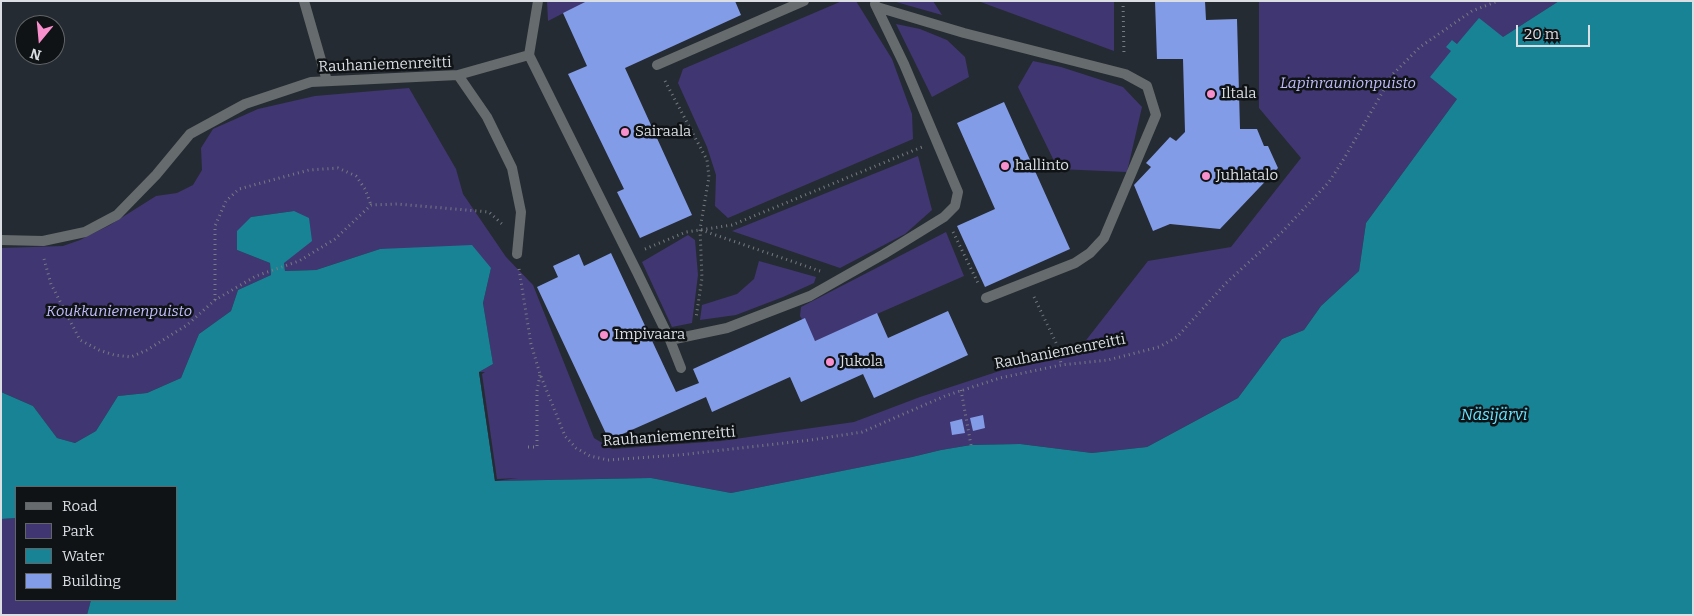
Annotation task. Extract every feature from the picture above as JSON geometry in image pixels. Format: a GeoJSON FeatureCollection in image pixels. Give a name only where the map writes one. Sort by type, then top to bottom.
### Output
{"type":"FeatureCollection","features":[{"type":"Feature","properties":{"kind":"street"},"geometry":{"type":"LineString","coordinates":[[538,1],[529,54],[670,340],[681,368]]}},
{"type":"Feature","properties":{"kind":"street"},"geometry":{"type":"LineString","coordinates":[[657,64],[804,1]]}},
{"type":"Feature","properties":{"kind":"street"},"geometry":{"type":"LineString","coordinates":[[306,2],[327,82]]}},
{"type":"Feature","properties":{"kind":"street"},"geometry":{"type":"LineString","coordinates":[[875,4],[964,33],[1125,74],[1147,86],[1156,115],[1104,238],[1090,253],[1075,263],[986,298]]}},
{"type":"Feature","properties":{"kind":"street"},"geometry":{"type":"LineString","coordinates":[[670,340],[727,328],[810,296],[946,216],[955,206],[958,192],[904,64],[875,4]]}},
{"type":"Feature","properties":{"kind":"street"},"geometry":{"type":"LineString","coordinates":[[458,75],[529,54]]}},
{"type":"Feature","properties":{"kind":"street","name":"Rauhaniemenreitti"},"geometry":{"type":"LineString","coordinates":[[1,240],[42,241],[85,232],[117,215],[156,175],[190,134],[245,104],[311,82],[458,75],[487,117],[512,168],[521,212],[517,254]]}},
{"type":"Feature","properties":{"kind":"path"},"geometry":{"type":"LineString","coordinates":[[1123,1],[1125,74]]}},
{"type":"Feature","properties":{"kind":"path","name":"Rauhaniemenreitti"},"geometry":{"type":"LineString","coordinates":[[517,254],[531,344],[540,374],[565,436],[576,448],[590,456],[608,460],[679,455],[811,440],[862,432],[917,407],[961,390],[1000,378],[1061,365],[1108,360],[1159,347],[1176,337],[1226,283],[1282,232],[1329,182],[1393,74],[1420,47],[1430,40],[1472,11],[1498,1]]}},
{"type":"Feature","properties":{"kind":"path"},"geometry":{"type":"LineString","coordinates":[[657,64],[707,160],[709,177],[700,230],[702,278],[692,335]]}},
{"type":"Feature","properties":{"kind":"path"},"geometry":{"type":"LineString","coordinates":[[629,256],[686,232],[732,225],[936,141]]}},
{"type":"Feature","properties":{"kind":"path"},"geometry":{"type":"LineString","coordinates":[[215,300],[215,226],[226,201],[239,189],[309,170],[338,168],[356,176],[372,205]]}},
{"type":"Feature","properties":{"kind":"path"},"geometry":{"type":"LineString","coordinates":[[42,241],[44,260],[50,284],[80,340],[99,350],[114,355],[130,357],[147,350],[187,325],[215,300],[256,276],[299,261],[335,239],[372,205],[397,204],[489,212]]}},
{"type":"Feature","properties":{"kind":"path"},"geometry":{"type":"LineString","coordinates":[[946,216],[986,298]]}},
{"type":"Feature","properties":{"kind":"path"},"geometry":{"type":"LineString","coordinates":[[700,230],[812,267],[838,280]]}},
{"type":"Feature","properties":{"kind":"path"},"geometry":{"type":"LineString","coordinates":[[1027,282],[1059,349],[1061,365]]}},
{"type":"Feature","properties":{"kind":"path"},"geometry":{"type":"LineString","coordinates":[[528,447],[537,447],[537,392],[540,374]]}},
{"type":"Feature","properties":{"kind":"path"},"geometry":{"type":"LineString","coordinates":[[961,390],[971,445]]}},
{"type":"Feature","properties":{"kind":"green space"},"geometry":{"type":"Polygon","coordinates":[[[547,1],[587,1],[548,21],[547,1]]]}},
{"type":"Feature","properties":{"kind":"green space"},"geometry":{"type":"Polygon","coordinates":[[[842,1],[856,1],[892,59],[912,114],[913,139],[728,218],[715,206],[716,175],[707,147],[678,83],[683,69],[842,1]]]}},
{"type":"Feature","properties":{"kind":"green space"},"geometry":{"type":"Polygon","coordinates":[[[933,1],[942,15],[896,2],[933,1]]]}},
{"type":"Feature","properties":{"kind":"green space"},"geometry":{"type":"Polygon","coordinates":[[[978,1],[1114,1],[1114,51],[978,1]]]}},
{"type":"Feature","properties":{"kind":"green space"},"geometry":{"type":"Polygon","coordinates":[[[1259,1],[1559,1],[1503,37],[1457,44],[1452,40],[1457,99],[1366,223],[1359,271],[1321,306],[1304,330],[1282,339],[1238,398],[1147,447],[1092,453],[1020,444],[971,445],[731,493],[651,478],[495,481],[479,372],[493,364],[483,303],[491,268],[380,249],[316,270],[285,271],[284,263],[294,211],[251,217],[237,250],[270,263],[271,275],[238,290],[231,311],[199,334],[181,378],[147,393],[118,396],[96,431],[75,443],[57,438],[33,406],[1,392],[1,248],[63,246],[110,225],[156,196],[177,193],[193,185],[202,170],[201,148],[213,129],[258,109],[315,96],[409,88],[456,169],[463,194],[506,257],[533,285],[594,438],[612,449],[721,441],[854,422],[920,397],[1024,363],[1076,353],[1148,261],[1231,247],[1301,158],[1259,108],[1259,1]]]}},
{"type":"Feature","properties":{"kind":"green space"},"geometry":{"type":"Polygon","coordinates":[[[896,24],[920,29],[947,40],[965,57],[969,77],[932,97],[896,24]]]}},
{"type":"Feature","properties":{"kind":"green space"},"geometry":{"type":"Polygon","coordinates":[[[1033,61],[1061,67],[1123,87],[1142,107],[1127,172],[1058,169],[1018,87],[1033,61]]]}},
{"type":"Feature","properties":{"kind":"green space"},"geometry":{"type":"Polygon","coordinates":[[[918,156],[932,210],[905,234],[840,268],[732,231],[918,156]]]}},
{"type":"Feature","properties":{"kind":"green space"},"geometry":{"type":"Polygon","coordinates":[[[946,232],[964,276],[815,341],[800,316],[801,307],[946,232]]]}},
{"type":"Feature","properties":{"kind":"green space"},"geometry":{"type":"Polygon","coordinates":[[[688,235],[695,240],[698,275],[692,323],[672,327],[642,262],[688,235]]]}},
{"type":"Feature","properties":{"kind":"green space"},"geometry":{"type":"Polygon","coordinates":[[[759,261],[816,277],[814,283],[736,315],[700,320],[702,305],[737,294],[754,279],[759,261]]]}},
{"type":"Feature","properties":{"kind":"green space"},"geometry":{"type":"Polygon","coordinates":[[[15,518],[15,601],[91,601],[87,615],[1,615],[1,519],[15,518]]]}},
{"type":"Feature","properties":{"kind":"water","name":"Näsijärvi"},"geometry":{"type":"Polygon","coordinates":[[[1559,1],[1693,1],[1693,615],[87,615],[91,601],[178,601],[178,486],[15,486],[15,518],[1,519],[1,392],[33,406],[57,438],[75,443],[96,431],[118,396],[147,393],[181,378],[199,334],[231,311],[238,290],[271,275],[270,263],[237,250],[237,231],[251,217],[294,211],[309,218],[312,241],[284,263],[285,271],[316,270],[380,249],[472,245],[491,268],[483,303],[493,364],[479,372],[495,481],[651,478],[731,493],[971,445],[1020,444],[1092,453],[1147,447],[1238,398],[1282,339],[1304,330],[1321,306],[1359,271],[1366,223],[1457,99],[1430,77],[1451,51],[1446,47],[1452,40],[1457,44],[1479,18],[1503,37],[1559,1]]]}},
{"type":"Feature","properties":{"kind":"pier"},"geometry":{"type":"Polygon","coordinates":[[[479,372],[485,372],[482,374],[497,479],[518,478],[495,481],[479,372]]]}},
{"type":"Feature","properties":{"kind":"building"},"geometry":{"type":"Polygon","coordinates":[[[587,1],[735,1],[741,15],[625,68],[692,215],[640,238],[617,192],[624,189],[568,74],[587,66],[563,13],[587,1]]]}},
{"type":"Feature","properties":{"kind":"building"},"geometry":{"type":"Polygon","coordinates":[[[1155,1],[1205,1],[1206,20],[1237,19],[1240,129],[1257,129],[1264,146],[1268,146],[1278,168],[1220,229],[1170,224],[1153,231],[1134,185],[1151,167],[1146,163],[1170,137],[1176,141],[1185,132],[1183,59],[1157,59],[1155,1]]]}},
{"type":"Feature","properties":{"kind":"building","name":"hallinto"},"geometry":{"type":"Polygon","coordinates":[[[1004,102],[1070,249],[985,287],[957,226],[995,209],[957,123],[1004,102]]]}},
{"type":"Feature","properties":{"kind":"building"},"geometry":{"type":"Polygon","coordinates":[[[611,253],[676,392],[699,383],[693,369],[805,318],[815,341],[877,313],[888,338],[948,311],[968,355],[874,398],[863,374],[801,402],[790,377],[712,412],[706,397],[609,440],[537,287],[558,277],[553,266],[579,254],[584,266],[611,253]]]}},
{"type":"Feature","properties":{"kind":"building"},"geometry":{"type":"Polygon","coordinates":[[[983,415],[985,428],[973,431],[970,418],[983,415]]]}},
{"type":"Feature","properties":{"kind":"building"},"geometry":{"type":"Polygon","coordinates":[[[962,419],[965,433],[952,435],[950,422],[962,419]]]}},
{"type":"Feature","properties":{"kind":"place","name":"Iltala"},"geometry":{"type":"Point","coordinates":[1211,94]}},
{"type":"Feature","properties":{"kind":"place","name":"Sairaala"},"geometry":{"type":"Point","coordinates":[625,132]}},
{"type":"Feature","properties":{"kind":"place","name":"hallinto"},"geometry":{"type":"Point","coordinates":[1005,166]}},
{"type":"Feature","properties":{"kind":"place","name":"Juhlatalo"},"geometry":{"type":"Point","coordinates":[1206,176]}},
{"type":"Feature","properties":{"kind":"place","name":"Impivaara"},"geometry":{"type":"Point","coordinates":[604,335]}},
{"type":"Feature","properties":{"kind":"place","name":"Jukola"},"geometry":{"type":"Point","coordinates":[830,362]}},
{"type":"Feature","properties":{"kind":"park label","name":"Lapinraunionpuisto"},"geometry":{"type":"Point","coordinates":[1348,84]}},
{"type":"Feature","properties":{"kind":"park label","name":"Koukkuniemenpuisto"},"geometry":{"type":"Point","coordinates":[119,312]}}]}
